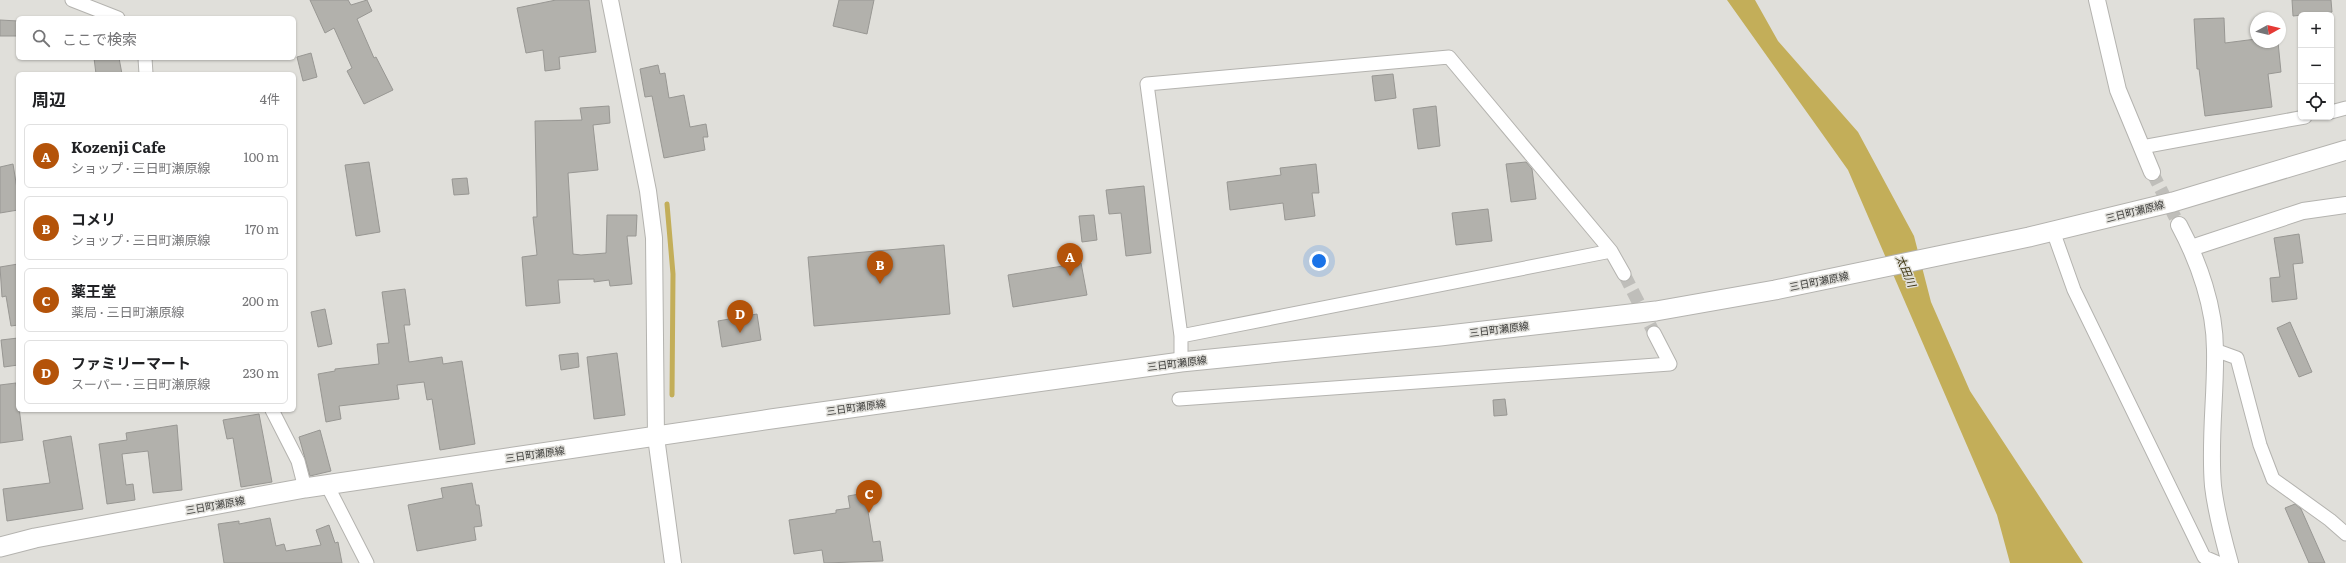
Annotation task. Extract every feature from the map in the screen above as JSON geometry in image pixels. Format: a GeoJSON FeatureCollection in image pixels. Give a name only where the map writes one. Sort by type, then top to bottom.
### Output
{"type":"FeatureCollection","features":[{"type":"Feature","properties":{"kind":"main road","name":"三日町瀬原線"},"geometry":{"type":"LineString","coordinates":[[0,547],[35,538],[305,488],[1181,362],[1440,336],[1648,312],[1774,290],[2029,237],[2233,185],[2346,150]]}},
{"type":"Feature","properties":{"kind":"street"},"geometry":{"type":"LineString","coordinates":[[72,0],[113,16]]}},
{"type":"Feature","properties":{"kind":"street"},"geometry":{"type":"LineString","coordinates":[[610,0],[648,191],[654,238],[656,437],[673,563]]}},
{"type":"Feature","properties":{"kind":"street"},"geometry":{"type":"LineString","coordinates":[[2096,0],[2118,90],[2152,172]]}},
{"type":"Feature","properties":{"kind":"street"},"geometry":{"type":"LineString","coordinates":[[1181,362],[1181,336],[1147,84],[1449,57],[1611,251],[1624,274]]}},
{"type":"Feature","properties":{"kind":"street"},"geometry":{"type":"LineString","coordinates":[[145,60],[146,72]]}},
{"type":"Feature","properties":{"kind":"street"},"geometry":{"type":"LineString","coordinates":[[2334,111],[2346,108]]}},
{"type":"Feature","properties":{"kind":"street"},"geometry":{"type":"LineString","coordinates":[[2142,147],[2298,118]]}},
{"type":"Feature","properties":{"kind":"street"},"geometry":{"type":"LineString","coordinates":[[2191,248],[2303,211],[2346,205]]}},
{"type":"Feature","properties":{"kind":"street"},"geometry":{"type":"LineString","coordinates":[[2180,225],[2191,248],[2213,319],[2215,350],[2211,444],[2213,486],[2221,529],[2230,563]]}},
{"type":"Feature","properties":{"kind":"street"},"geometry":{"type":"LineString","coordinates":[[2053,231],[2074,290],[2204,557],[2218,563]]}},
{"type":"Feature","properties":{"kind":"street"},"geometry":{"type":"LineString","coordinates":[[1181,336],[1611,251]]}},
{"type":"Feature","properties":{"kind":"street"},"geometry":{"type":"LineString","coordinates":[[1179,399],[1670,364],[1654,334]]}},
{"type":"Feature","properties":{"kind":"street"},"geometry":{"type":"LineString","coordinates":[[2215,350],[2237,358],[2260,445],[2273,479],[2330,520],[2346,534]]}},
{"type":"Feature","properties":{"kind":"street"},"geometry":{"type":"LineString","coordinates":[[273,412],[298,461],[305,488]]}},
{"type":"Feature","properties":{"kind":"street"},"geometry":{"type":"LineString","coordinates":[[327,485],[367,563]]}},
{"type":"Feature","properties":{"kind":"water","name":"太田川"},"geometry":{"type":"Polygon","coordinates":[[[1727,0],[1755,0],[1778,41],[1858,132],[1914,236],[1931,302],[1970,391],[2083,563],[2010,563],[1997,515],[1848,170],[1727,0]]]}},
{"type":"Feature","properties":{"kind":"building"},"geometry":{"type":"Polygon","coordinates":[[[310,0],[348,0],[351,5],[367,0],[372,11],[357,19],[374,58],[376,57],[393,90],[364,104],[347,71],[352,68],[334,28],[325,33],[310,0]]]}},
{"type":"Feature","properties":{"kind":"building"},"geometry":{"type":"Polygon","coordinates":[[[556,0],[589,0],[596,52],[559,57],[560,69],[545,71],[543,50],[526,53],[517,8],[556,0]]]}},
{"type":"Feature","properties":{"kind":"building"},"geometry":{"type":"Polygon","coordinates":[[[839,0],[874,0],[867,34],[833,26],[839,0]]]}},
{"type":"Feature","properties":{"kind":"building"},"geometry":{"type":"Polygon","coordinates":[[[2292,0],[2331,0],[2332,12],[2298,12],[2298,15],[2293,16],[2292,0]]]}},
{"type":"Feature","properties":{"kind":"building"},"geometry":{"type":"Polygon","coordinates":[[[2224,18],[2225,43],[2250,40],[2250,48],[2279,48],[2281,72],[2268,74],[2272,107],[2205,116],[2199,69],[2197,69],[2194,19],[2224,18]]]}},
{"type":"Feature","properties":{"kind":"building"},"geometry":{"type":"Polygon","coordinates":[[[0,20],[16,21],[16,36],[0,36],[0,20]]]}},
{"type":"Feature","properties":{"kind":"building"},"geometry":{"type":"Polygon","coordinates":[[[311,53],[317,77],[303,81],[297,57],[311,53]]]}},
{"type":"Feature","properties":{"kind":"building"},"geometry":{"type":"Polygon","coordinates":[[[94,60],[119,60],[122,72],[96,72],[94,60]]]}},
{"type":"Feature","properties":{"kind":"building"},"geometry":{"type":"Polygon","coordinates":[[[658,65],[660,74],[665,73],[669,98],[684,95],[690,127],[706,124],[708,137],[703,137],[705,150],[664,158],[652,96],[645,97],[640,69],[658,65]]]}},
{"type":"Feature","properties":{"kind":"building"},"geometry":{"type":"Polygon","coordinates":[[[1393,74],[1396,98],[1375,101],[1372,76],[1393,74]]]}},
{"type":"Feature","properties":{"kind":"building"},"geometry":{"type":"Polygon","coordinates":[[[609,106],[610,123],[593,125],[598,170],[568,173],[573,254],[581,255],[606,253],[607,215],[637,215],[636,236],[627,236],[632,284],[610,286],[609,280],[594,282],[594,279],[558,280],[560,303],[526,306],[522,257],[537,255],[533,217],[537,217],[535,121],[582,120],[580,108],[609,106]]]}},
{"type":"Feature","properties":{"kind":"building"},"geometry":{"type":"Polygon","coordinates":[[[1436,106],[1440,146],[1418,149],[1413,109],[1436,106]]]}},
{"type":"Feature","properties":{"kind":"building"},"geometry":{"type":"Polygon","coordinates":[[[369,162],[380,232],[356,236],[345,165],[369,162]]]}},
{"type":"Feature","properties":{"kind":"building"},"geometry":{"type":"Polygon","coordinates":[[[1526,162],[1532,169],[1536,199],[1511,202],[1506,164],[1526,162]]]}},
{"type":"Feature","properties":{"kind":"building"},"geometry":{"type":"Polygon","coordinates":[[[13,164],[16,183],[16,210],[0,213],[0,167],[13,164]]]}},
{"type":"Feature","properties":{"kind":"building"},"geometry":{"type":"Polygon","coordinates":[[[1316,164],[1319,193],[1312,193],[1315,216],[1285,220],[1283,203],[1230,210],[1227,182],[1281,175],[1280,168],[1316,164]]]}},
{"type":"Feature","properties":{"kind":"building"},"geometry":{"type":"Polygon","coordinates":[[[467,178],[469,194],[454,195],[452,179],[467,178]]]}},
{"type":"Feature","properties":{"kind":"building"},"geometry":{"type":"Polygon","coordinates":[[[1144,186],[1151,253],[1126,256],[1121,213],[1109,214],[1106,190],[1144,186]]]}},
{"type":"Feature","properties":{"kind":"building"},"geometry":{"type":"Polygon","coordinates":[[[1488,209],[1492,241],[1456,245],[1452,213],[1488,209]]]}},
{"type":"Feature","properties":{"kind":"building"},"geometry":{"type":"Polygon","coordinates":[[[1094,215],[1097,240],[1082,242],[1079,216],[1094,215]]]}},
{"type":"Feature","properties":{"kind":"building"},"geometry":{"type":"Polygon","coordinates":[[[2299,234],[2303,263],[2293,264],[2297,299],[2272,302],[2270,278],[2280,277],[2274,238],[2299,234]]]}},
{"type":"Feature","properties":{"kind":"building"},"geometry":{"type":"Polygon","coordinates":[[[944,245],[950,314],[814,326],[808,257],[944,245]]]}},
{"type":"Feature","properties":{"kind":"building"},"geometry":{"type":"Polygon","coordinates":[[[1081,263],[1087,295],[1013,307],[1008,275],[1081,263]]]}},
{"type":"Feature","properties":{"kind":"building"},"geometry":{"type":"Polygon","coordinates":[[[16,264],[16,325],[11,326],[6,296],[2,297],[0,267],[16,264]]]}},
{"type":"Feature","properties":{"kind":"building"},"geometry":{"type":"Polygon","coordinates":[[[405,289],[410,325],[404,325],[409,362],[442,357],[443,364],[462,361],[475,444],[440,450],[432,399],[427,400],[424,382],[397,385],[399,399],[339,406],[341,419],[326,422],[318,374],[335,371],[335,369],[379,364],[377,344],[389,343],[382,292],[405,289]]]}},
{"type":"Feature","properties":{"kind":"building"},"geometry":{"type":"Polygon","coordinates":[[[325,309],[332,344],[318,347],[311,312],[325,309]]]}},
{"type":"Feature","properties":{"kind":"building"},"geometry":{"type":"Polygon","coordinates":[[[757,314],[761,340],[722,347],[718,321],[757,314]]]}},
{"type":"Feature","properties":{"kind":"building"},"geometry":{"type":"Polygon","coordinates":[[[2290,322],[2312,372],[2299,377],[2277,328],[2290,322]]]}},
{"type":"Feature","properties":{"kind":"building"},"geometry":{"type":"Polygon","coordinates":[[[16,338],[16,365],[4,367],[1,340],[16,338]]]}},
{"type":"Feature","properties":{"kind":"building"},"geometry":{"type":"Polygon","coordinates":[[[578,353],[579,367],[561,370],[559,355],[578,353]]]}},
{"type":"Feature","properties":{"kind":"building"},"geometry":{"type":"Polygon","coordinates":[[[617,353],[625,415],[594,419],[587,357],[617,353]]]}},
{"type":"Feature","properties":{"kind":"building"},"geometry":{"type":"Polygon","coordinates":[[[16,383],[16,412],[20,412],[23,440],[0,443],[0,385],[16,383]]]}},
{"type":"Feature","properties":{"kind":"building"},"geometry":{"type":"Polygon","coordinates":[[[1505,399],[1507,415],[1494,416],[1493,400],[1505,399]]]}},
{"type":"Feature","properties":{"kind":"building"},"geometry":{"type":"Polygon","coordinates":[[[259,414],[272,482],[241,487],[233,438],[227,439],[223,420],[259,414]]]}},
{"type":"Feature","properties":{"kind":"building"},"geometry":{"type":"Polygon","coordinates":[[[177,425],[182,490],[153,493],[148,451],[122,454],[126,485],[133,484],[135,500],[107,504],[99,444],[127,440],[126,433],[177,425]]]}},
{"type":"Feature","properties":{"kind":"building"},"geometry":{"type":"Polygon","coordinates":[[[320,430],[331,471],[310,476],[299,437],[320,430]]]}},
{"type":"Feature","properties":{"kind":"building"},"geometry":{"type":"Polygon","coordinates":[[[71,436],[83,509],[7,521],[3,489],[50,483],[43,441],[71,436]]]}},
{"type":"Feature","properties":{"kind":"building"},"geometry":{"type":"Polygon","coordinates":[[[472,483],[476,505],[479,505],[482,526],[474,527],[476,540],[417,551],[408,505],[443,498],[441,488],[472,483]]]}},
{"type":"Feature","properties":{"kind":"building"},"geometry":{"type":"Polygon","coordinates":[[[865,493],[873,542],[880,541],[883,561],[824,563],[822,550],[794,554],[789,520],[836,513],[836,510],[850,508],[848,496],[865,493]]]}},
{"type":"Feature","properties":{"kind":"building"},"geometry":{"type":"Polygon","coordinates":[[[2295,504],[2301,509],[2325,563],[2309,563],[2285,508],[2295,504]]]}},
{"type":"Feature","properties":{"kind":"building"},"geometry":{"type":"Polygon","coordinates":[[[270,518],[276,546],[284,544],[286,551],[321,545],[316,530],[329,525],[335,543],[338,542],[342,563],[224,563],[218,524],[239,521],[239,524],[270,518]]]}},
{"type":"Feature","properties":{"kind":"waterway"},"geometry":{"type":"LineString","coordinates":[[667,204],[673,274],[672,395]]}},
{"type":"Feature","properties":{"kind":"tunnel"},"geometry":{"type":"LineString","coordinates":[[2152,172],[2179,225]]}},
{"type":"Feature","properties":{"kind":"tunnel"},"geometry":{"type":"LineString","coordinates":[[1624,274],[1654,333]]}},
{"type":"Feature","properties":{"kind":"place","name":"Kozenji Cafe"},"geometry":{"type":"Point","coordinates":[1070,276]}},
{"type":"Feature","properties":{"kind":"place","name":"コメリ"},"geometry":{"type":"Point","coordinates":[880,284]}},
{"type":"Feature","properties":{"kind":"place","name":"ファミリーマート"},"geometry":{"type":"Point","coordinates":[740,333]}},
{"type":"Feature","properties":{"kind":"place","name":"薬王堂"},"geometry":{"type":"Point","coordinates":[869,513]}}]}
